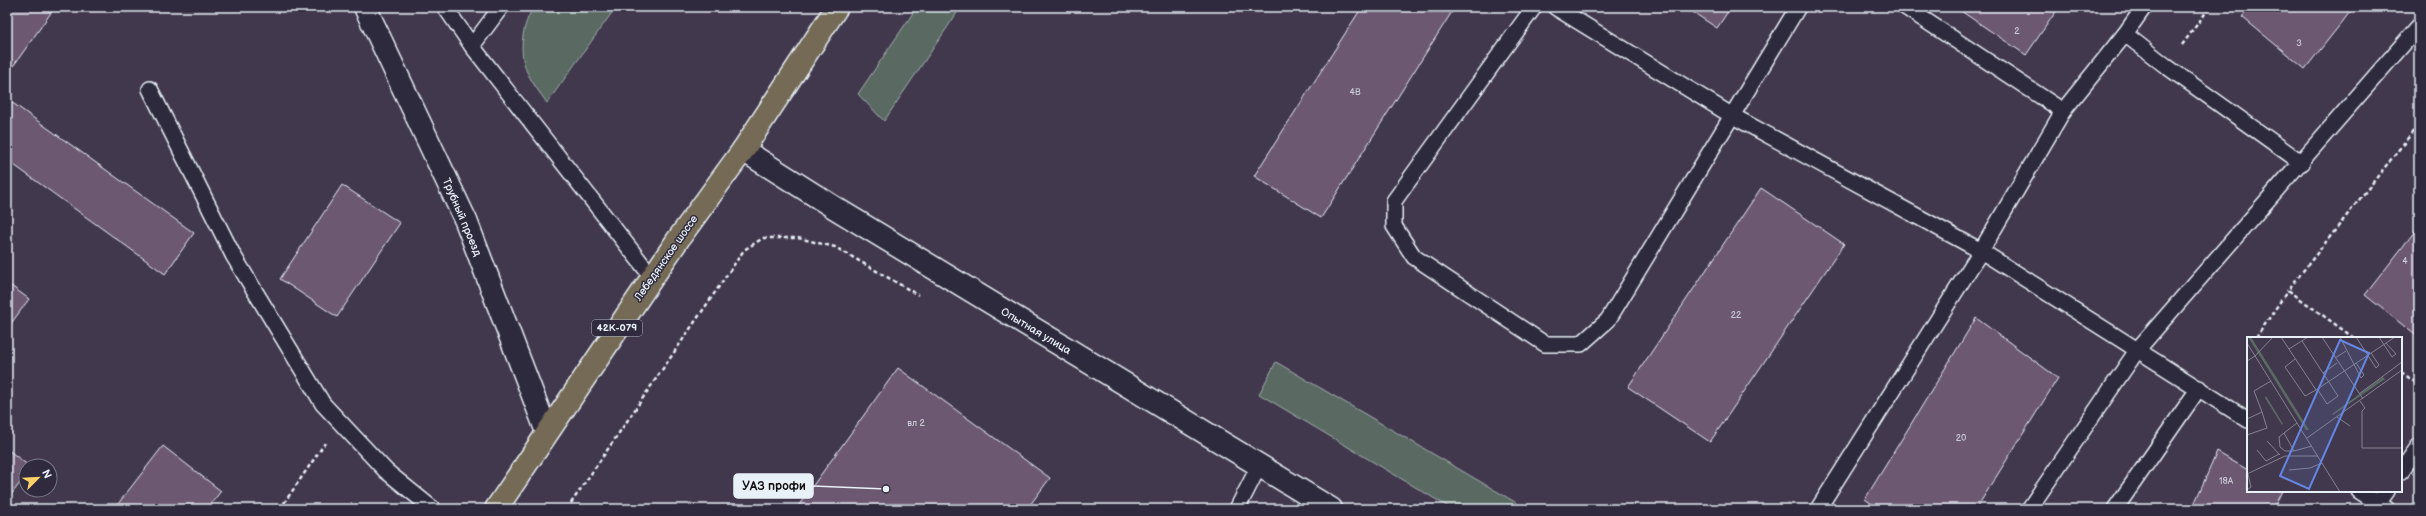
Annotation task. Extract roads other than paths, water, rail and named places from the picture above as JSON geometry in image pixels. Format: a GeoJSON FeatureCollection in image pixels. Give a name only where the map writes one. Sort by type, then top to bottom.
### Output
{"type":"FeatureCollection","features":[{"type":"Feature","properties":{"kind":"main road","name":"Лебедянское шоссе"},"geometry":{"type":"LineString","coordinates":[[496,509],[652,277],[743,150],[837,7]]}},
{"type":"Feature","properties":{"kind":"street","name":"Трубный проезд"},"geometry":{"type":"LineString","coordinates":[[365,7],[466,221],[547,432]]}},
{"type":"Feature","properties":{"kind":"street","name":"Опытная улица"},"geometry":{"type":"LineString","coordinates":[[743,150],[834,208],[1331,509]]}},
{"type":"Feature","properties":{"kind":"lane"},"geometry":{"type":"LineString","coordinates":[[445,7],[472,46],[652,277]]}},
{"type":"Feature","properties":{"kind":"lane"},"geometry":{"type":"LineString","coordinates":[[472,46],[501,7]]}},
{"type":"Feature","properties":{"kind":"lane"},"geometry":{"type":"LineString","coordinates":[[1534,7],[1394,201],[1394,226],[1414,257],[1545,344],[1581,344],[1608,320],[1731,115],[1798,7]]}},
{"type":"Feature","properties":{"kind":"lane"},"geometry":{"type":"LineString","coordinates":[[1555,7],[1731,115],[1981,251],[2247,419]]}},
{"type":"Feature","properties":{"kind":"lane"},"geometry":{"type":"LineString","coordinates":[[1905,7],[2063,111]]}},
{"type":"Feature","properties":{"kind":"lane"},"geometry":{"type":"LineString","coordinates":[[1818,509],[1981,251],[2063,111],[2125,34],[2144,7]]}},
{"type":"Feature","properties":{"kind":"lane"},"geometry":{"type":"LineString","coordinates":[[2029,509],[2138,349],[2302,163],[2419,26]]}},
{"type":"Feature","properties":{"kind":"lane"},"geometry":{"type":"LineString","coordinates":[[2125,34],[2166,66],[2302,163]]}},
{"type":"Feature","properties":{"kind":"lane"},"geometry":{"type":"LineString","coordinates":[[150,89],[233,255],[323,404],[386,471],[433,509]]}},
{"type":"Feature","properties":{"kind":"lane"},"geometry":{"type":"LineString","coordinates":[[2115,509],[2199,388]]}},
{"type":"Feature","properties":{"kind":"lane"},"geometry":{"type":"LineString","coordinates":[[2402,470],[2419,446]]}},
{"type":"Feature","properties":{"kind":"lane"},"geometry":{"type":"LineString","coordinates":[[1237,509],[1259,466]]}},
{"type":"Feature","properties":{"kind":"lane"},"geometry":{"type":"LineString","coordinates":[[2360,492],[2380,507],[2387,492]]}},
{"type":"Feature","properties":{"kind":"place","name":"УАЗ профи"},"geometry":{"type":"Point","coordinates":[886,489]}}]}
